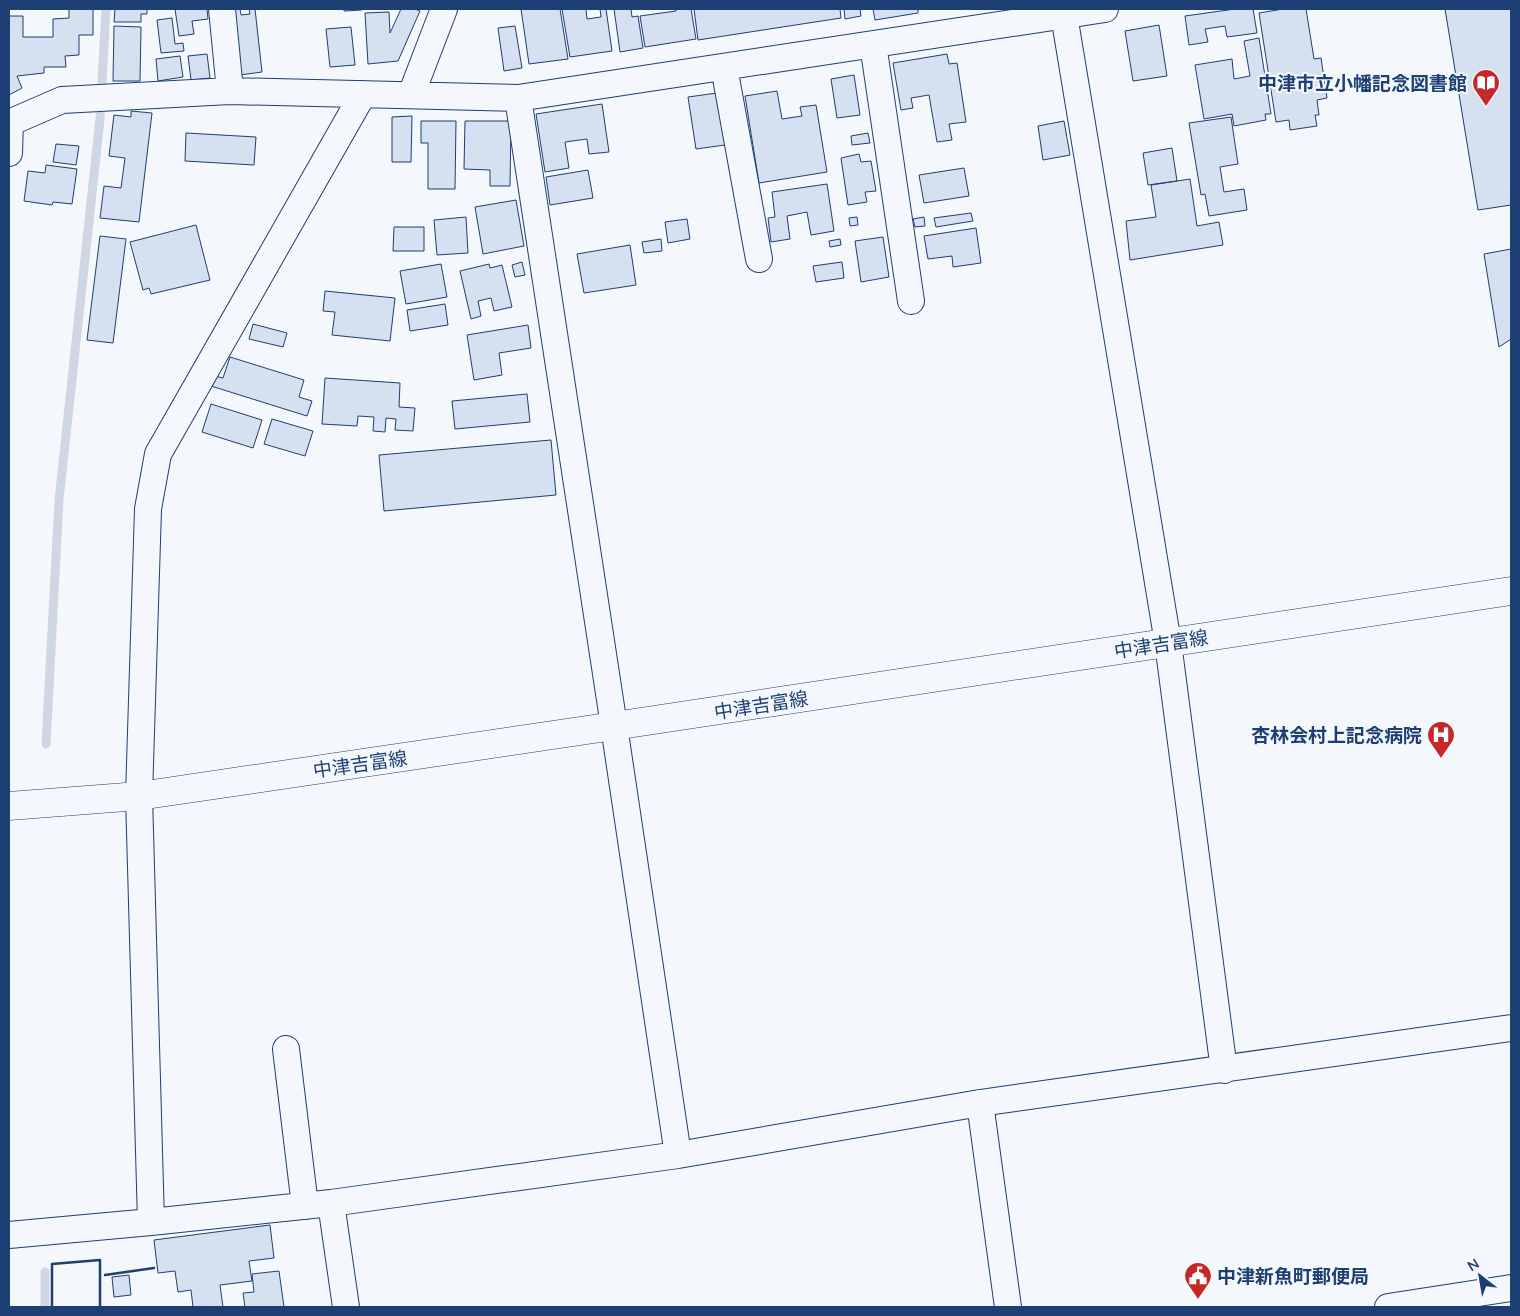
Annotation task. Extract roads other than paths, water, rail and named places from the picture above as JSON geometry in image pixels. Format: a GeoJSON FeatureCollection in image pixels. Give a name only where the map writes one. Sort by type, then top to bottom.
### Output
{"type":"FeatureCollection","features":[{"type":"Feature","properties":{"kind":"main road","name":"中津吉富線"},"geometry":{"type":"LineString","coordinates":[[9,806],[139,796],[1511,591]]}},
{"type":"Feature","properties":{"kind":"street"},"geometry":{"type":"LineString","coordinates":[[222,9],[230,91]]}},
{"type":"Feature","properties":{"kind":"street"},"geometry":{"type":"LineString","coordinates":[[410,95],[444,9]]}},
{"type":"Feature","properties":{"kind":"street"},"geometry":{"type":"LineString","coordinates":[[9,153],[9,122],[62,100],[230,91],[518,98],[1105,9]]}},
{"type":"Feature","properties":{"kind":"street"},"geometry":{"type":"LineString","coordinates":[[1064,15],[1168,643],[1224,1070]]}},
{"type":"Feature","properties":{"kind":"street"},"geometry":{"type":"LineString","coordinates":[[873,44],[911,301]]}},
{"type":"Feature","properties":{"kind":"street"},"geometry":{"type":"LineString","coordinates":[[724,67],[759,259]]}},
{"type":"Feature","properties":{"kind":"street"},"geometry":{"type":"LineString","coordinates":[[151,1222],[139,796],[148,510],[158,454],[363,94]]}},
{"type":"Feature","properties":{"kind":"street"},"geometry":{"type":"LineString","coordinates":[[518,98],[678,1155]]}},
{"type":"Feature","properties":{"kind":"street"},"geometry":{"type":"LineString","coordinates":[[9,1235],[331,1203],[678,1155],[980,1103],[1511,1028]]}},
{"type":"Feature","properties":{"kind":"street"},"geometry":{"type":"LineString","coordinates":[[286,1049],[306,1206]]}},
{"type":"Feature","properties":{"kind":"street"},"geometry":{"type":"LineString","coordinates":[[980,1103],[1008,1307]]}},
{"type":"Feature","properties":{"kind":"street"},"geometry":{"type":"LineString","coordinates":[[331,1203],[346,1307]]}},
{"type":"Feature","properties":{"kind":"street"},"geometry":{"type":"LineString","coordinates":[[1388,1307],[1511,1288]]}},
{"type":"Feature","properties":{"kind":"waterway"},"geometry":{"type":"LineString","coordinates":[[46,744],[59,500],[100,119],[106,9]]}},
{"type":"Feature","properties":{"kind":"waterway"},"geometry":{"type":"LineString","coordinates":[[45,1272],[45,1307]]}},
{"type":"Feature","properties":{"kind":"place","name":"中津市立小幡記念図書館"},"geometry":{"type":"Point","coordinates":[1486,107]}},
{"type":"Feature","properties":{"kind":"place","name":"杏林会村上記念病院"},"geometry":{"type":"Point","coordinates":[1441,759]}},
{"type":"Feature","properties":{"kind":"place","name":"中津新魚町郵便局"},"geometry":{"type":"Point","coordinates":[1198,1300]}}]}
